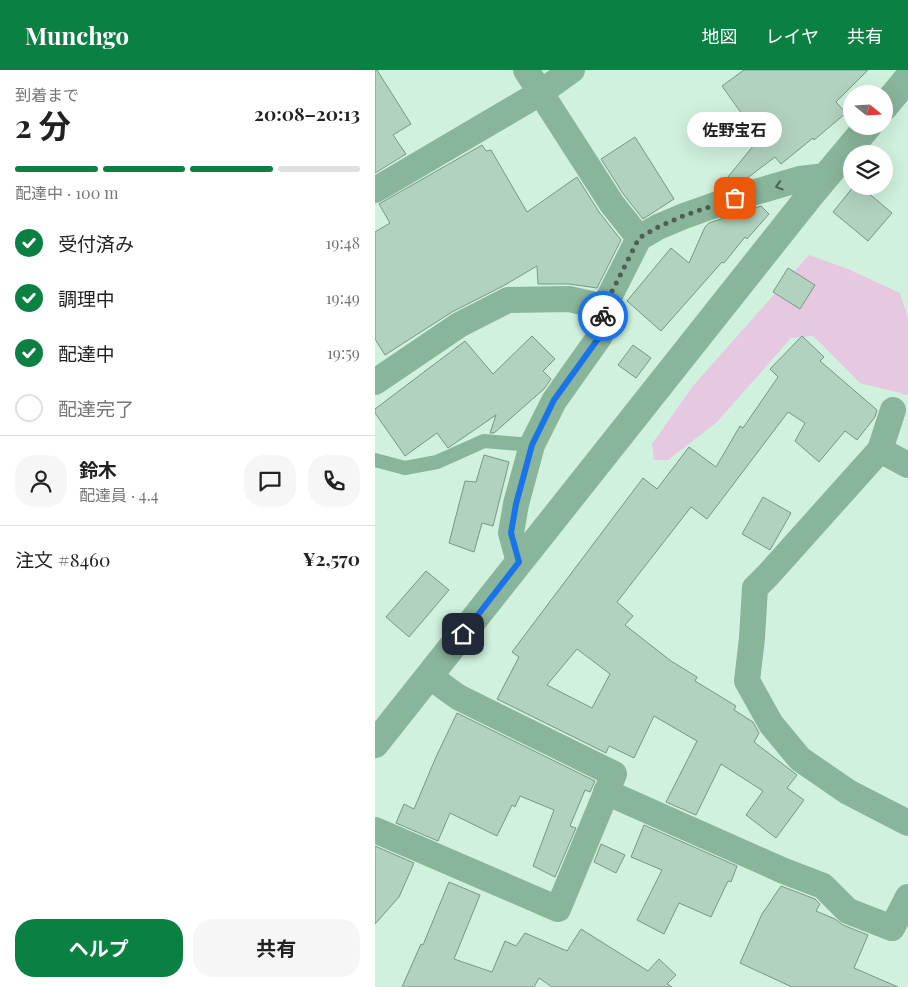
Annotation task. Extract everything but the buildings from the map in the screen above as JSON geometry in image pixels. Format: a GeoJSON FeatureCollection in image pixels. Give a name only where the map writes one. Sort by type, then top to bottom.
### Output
{"type":"FeatureCollection","features":[{"type":"Feature","properties":{"kind":"street"},"geometry":{"type":"LineString","coordinates":[[526,70],[612,204],[639,238]]}},
{"type":"Feature","properties":{"kind":"street"},"geometry":{"type":"LineString","coordinates":[[375,190],[541,93],[572,70]]}},
{"type":"Feature","properties":{"kind":"street"},"geometry":{"type":"LineString","coordinates":[[893,96],[908,78]]}},
{"type":"Feature","properties":{"kind":"street"},"geometry":{"type":"LineString","coordinates":[[375,744],[860,135]]}},
{"type":"Feature","properties":{"kind":"street"},"geometry":{"type":"LineString","coordinates":[[519,562],[511,533],[516,504],[532,445],[554,400],[600,336],[604,307],[639,238],[683,216],[735,198],[800,179],[826,176]]}},
{"type":"Feature","properties":{"kind":"street"},"geometry":{"type":"LineString","coordinates":[[375,382],[459,325],[508,300],[569,300],[604,307]]}},
{"type":"Feature","properties":{"kind":"street"},"geometry":{"type":"LineString","coordinates":[[893,410],[880,450],[769,576],[755,588],[747,681],[771,724],[800,759],[849,792],[908,823]]}},
{"type":"Feature","properties":{"kind":"street"},"geometry":{"type":"LineString","coordinates":[[880,450],[908,465]]}},
{"type":"Feature","properties":{"kind":"street"},"geometry":{"type":"LineString","coordinates":[[375,830],[558,909],[614,774],[458,697],[429,676]]}},
{"type":"Feature","properties":{"kind":"street"},"geometry":{"type":"LineString","coordinates":[[606,792],[823,886],[848,911],[892,928],[908,897]]}},
{"type":"Feature","properties":{"kind":"lane"},"geometry":{"type":"LineString","coordinates":[[375,460],[405,468],[437,462],[483,441],[532,445]]}},
{"type":"Feature","properties":{"kind":"shaded area"},"geometry":{"type":"Polygon","coordinates":[[[809,255],[848,269],[900,293],[908,318],[908,395],[860,383],[813,336],[791,338],[717,422],[668,460],[654,460],[652,444],[693,386],[809,255]]]}},
{"type":"Feature","properties":{"kind":"way so far"},"geometry":{"type":"LineString","coordinates":[[603,316],[604,307],[639,238],[683,216],[735,198]]}},
{"type":"Feature","properties":{"kind":"place","name":"佐野宝石"},"geometry":{"type":"Point","coordinates":[735,198]}},
{"type":"Feature","properties":{"kind":"route"},"geometry":{"type":"LineString","coordinates":[[463,634],[519,562],[511,533],[516,504],[532,445],[554,400],[600,336],[603,316]]}}]}
